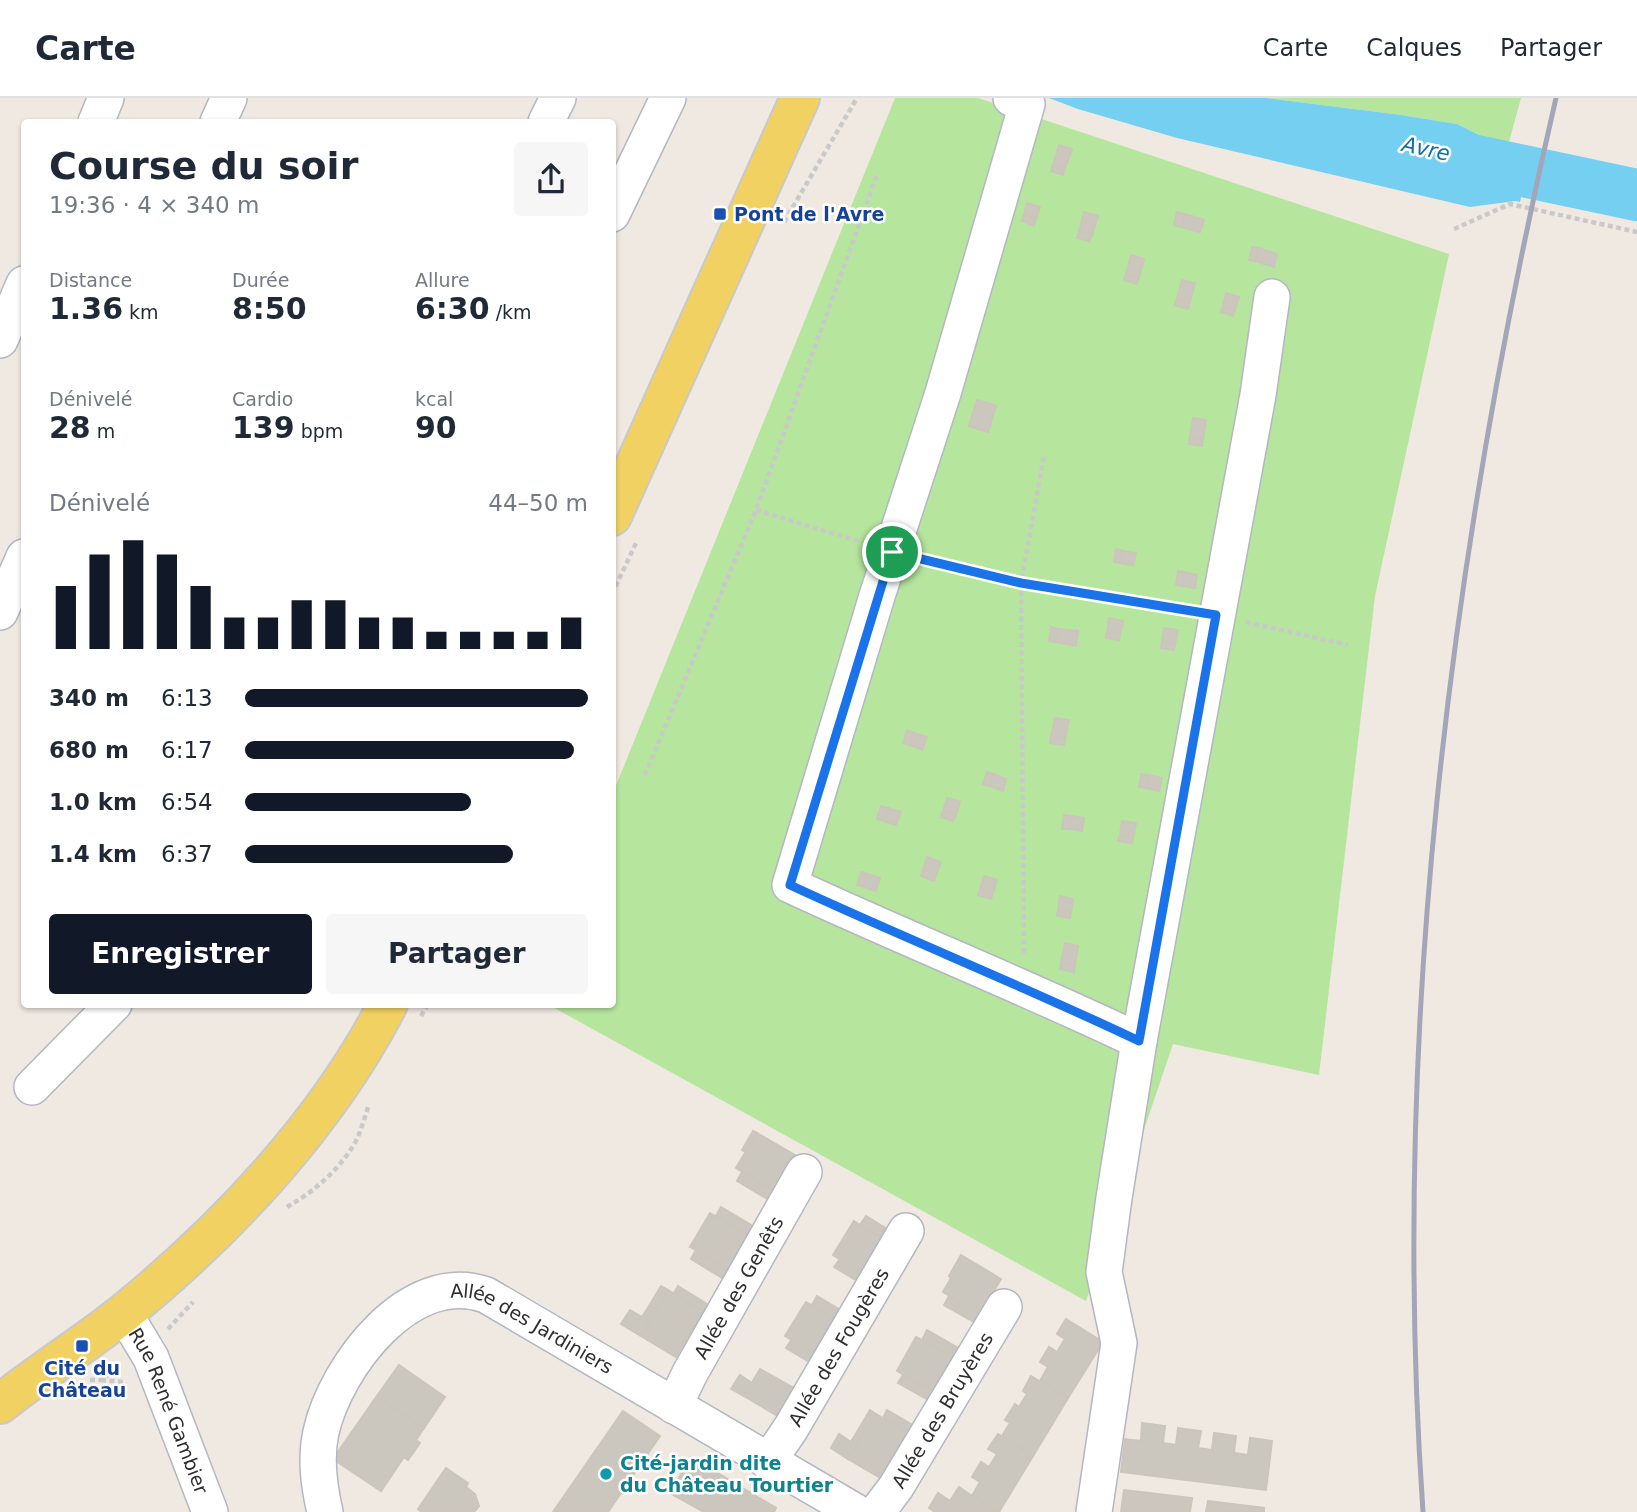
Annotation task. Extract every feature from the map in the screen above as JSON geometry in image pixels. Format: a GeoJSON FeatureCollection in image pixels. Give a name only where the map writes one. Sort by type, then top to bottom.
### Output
{"type":"FeatureCollection","features":[{"type":"Feature","properties":{"kind":"main road"},"geometry":{"type":"LineString","coordinates":[[616,507],[800,98]]}},
{"type":"Feature","properties":{"kind":"main road"},"geometry":{"type":"LineString","coordinates":[[0,1404],[124,1313],[167,1276],[240,1205],[316,1119],[349,1073],[386,1008]]}},
{"type":"Feature","properties":{"kind":"street"},"geometry":{"type":"LineString","coordinates":[[97,119],[106,98]]}},
{"type":"Feature","properties":{"kind":"street"},"geometry":{"type":"LineString","coordinates":[[219,119],[229,98]]}},
{"type":"Feature","properties":{"kind":"street"},"geometry":{"type":"LineString","coordinates":[[548,119],[558,98]]}},
{"type":"Feature","properties":{"kind":"street"},"geometry":{"type":"LineString","coordinates":[[616,206],[668,98]]}},
{"type":"Feature","properties":{"kind":"street"},"geometry":{"type":"LineString","coordinates":[[1011,98],[1027,104],[943,393],[790,885],[902,937],[1024,987],[1139,1041]]}},
{"type":"Feature","properties":{"kind":"street"},"geometry":{"type":"LineString","coordinates":[[0,340],[21,291]]}},
{"type":"Feature","properties":{"kind":"street"},"geometry":{"type":"LineString","coordinates":[[1094,1512],[1119,1343],[1104,1272],[1139,1041],[1258,395],[1272,297]]}},
{"type":"Feature","properties":{"kind":"street"},"geometry":{"type":"LineString","coordinates":[[0,612],[21,564]]}},
{"type":"Feature","properties":{"kind":"street"},"geometry":{"type":"LineString","coordinates":[[32,1087],[110,1008]]}},
{"type":"Feature","properties":{"kind":"street","name":"Allée des Genêts"},"geometry":{"type":"LineString","coordinates":[[674,1406],[804,1171]]}},
{"type":"Feature","properties":{"kind":"street","name":"Allée des Fougères"},"geometry":{"type":"LineString","coordinates":[[768,1462],[791,1428],[906,1231]]}},
{"type":"Feature","properties":{"kind":"street","name":"Allée des Jardiniers"},"geometry":{"type":"LineString","coordinates":[[325,1512],[318,1485],[321,1432],[330,1402],[344,1376],[379,1329],[400,1312],[441,1292],[471,1290],[486,1295],[856,1512]]}},
{"type":"Feature","properties":{"kind":"street","name":"Allée des Bruyères"},"geometry":{"type":"LineString","coordinates":[[877,1512],[896,1487],[1004,1307]]}},
{"type":"Feature","properties":{"kind":"street","name":"Rue René Gambier"},"geometry":{"type":"LineString","coordinates":[[124,1313],[151,1358],[210,1512]]}},
{"type":"Feature","properties":{"kind":"path"},"geometry":{"type":"LineString","coordinates":[[645,775],[756,510],[878,172]]}},
{"type":"Feature","properties":{"kind":"path"},"geometry":{"type":"LineString","coordinates":[[1454,229],[1510,204],[1637,232]]}},
{"type":"Feature","properties":{"kind":"path"},"geometry":{"type":"LineString","coordinates":[[1024,987],[1021,583],[1044,456]]}},
{"type":"Feature","properties":{"kind":"path"},"geometry":{"type":"LineString","coordinates":[[756,510],[892,552],[1021,583],[1216,615],[1348,645]]}},
{"type":"Feature","properties":{"kind":"green space"},"geometry":{"type":"Polygon","coordinates":[[[895,98],[978,98],[1449,254],[1375,596],[1319,1075],[1173,1044],[1086,1301],[554,1008],[616,1008],[616,786],[895,98]]]}},
{"type":"Feature","properties":{"kind":"green space"},"geometry":{"type":"Polygon","coordinates":[[[1265,98],[1521,98],[1507,149],[1457,124],[1265,98]]]}},
{"type":"Feature","properties":{"kind":"water"},"geometry":{"type":"Polygon","coordinates":[[[1049,98],[1265,98],[1394,114],[1457,124],[1529,160],[1520,202],[1470,207],[1177,138],[1049,98]]]}},
{"type":"Feature","properties":{"kind":"building"},"geometry":{"type":"Polygon","coordinates":[[[1059,145],[1072,149],[1065,168],[1053,165],[1059,145]]]}},
{"type":"Feature","properties":{"kind":"building"},"geometry":{"type":"Polygon","coordinates":[[[1053,165],[1065,168],[1063,175],[1051,171],[1053,165]]]}},
{"type":"Feature","properties":{"kind":"building"},"geometry":{"type":"Polygon","coordinates":[[[1027,203],[1040,207],[1036,219],[1024,215],[1027,203]]]}},
{"type":"Feature","properties":{"kind":"building"},"geometry":{"type":"Polygon","coordinates":[[[1084,212],[1098,216],[1092,235],[1079,231],[1084,212]]]}},
{"type":"Feature","properties":{"kind":"building"},"geometry":{"type":"Polygon","coordinates":[[[1177,212],[1185,214],[1181,227],[1174,225],[1177,212]]]}},
{"type":"Feature","properties":{"kind":"building"},"geometry":{"type":"Polygon","coordinates":[[[1185,214],[1204,220],[1200,232],[1181,227],[1185,214]]]}},
{"type":"Feature","properties":{"kind":"building"},"geometry":{"type":"Polygon","coordinates":[[[1024,215],[1036,219],[1034,226],[1022,221],[1024,215]]]}},
{"type":"Feature","properties":{"kind":"building"},"geometry":{"type":"Polygon","coordinates":[[[1079,231],[1092,235],[1089,241],[1077,238],[1079,231]]]}},
{"type":"Feature","properties":{"kind":"building"},"geometry":{"type":"Polygon","coordinates":[[[1252,247],[1259,248],[1255,261],[1249,260],[1252,247]]]}},
{"type":"Feature","properties":{"kind":"building"},"geometry":{"type":"Polygon","coordinates":[[[1259,248],[1277,254],[1274,267],[1255,261],[1259,248]]]}},
{"type":"Feature","properties":{"kind":"building"},"geometry":{"type":"Polygon","coordinates":[[[1131,255],[1144,259],[1139,277],[1126,274],[1131,255]]]}},
{"type":"Feature","properties":{"kind":"building"},"geometry":{"type":"Polygon","coordinates":[[[1126,274],[1139,277],[1137,284],[1124,280],[1126,274]]]}},
{"type":"Feature","properties":{"kind":"building"},"geometry":{"type":"Polygon","coordinates":[[[1182,280],[1195,283],[1190,302],[1177,299],[1182,280]]]}},
{"type":"Feature","properties":{"kind":"building"},"geometry":{"type":"Polygon","coordinates":[[[1226,293],[1239,297],[1235,310],[1223,306],[1226,293]]]}},
{"type":"Feature","properties":{"kind":"building"},"geometry":{"type":"Polygon","coordinates":[[[1177,299],[1190,302],[1188,309],[1175,305],[1177,299]]]}},
{"type":"Feature","properties":{"kind":"building"},"geometry":{"type":"Polygon","coordinates":[[[1223,306],[1235,310],[1233,316],[1221,312],[1223,306]]]}},
{"type":"Feature","properties":{"kind":"building"},"geometry":{"type":"Polygon","coordinates":[[[977,400],[996,406],[988,432],[969,426],[977,400]]]}},
{"type":"Feature","properties":{"kind":"building"},"geometry":{"type":"Polygon","coordinates":[[[1193,418],[1206,420],[1203,439],[1190,437],[1193,418]]]}},
{"type":"Feature","properties":{"kind":"building"},"geometry":{"type":"Polygon","coordinates":[[[1190,437],[1203,439],[1202,446],[1189,444],[1190,437]]]}},
{"type":"Feature","properties":{"kind":"building"},"geometry":{"type":"Polygon","coordinates":[[[1116,549],[1123,551],[1120,563],[1114,562],[1116,549]]]}},
{"type":"Feature","properties":{"kind":"building"},"geometry":{"type":"Polygon","coordinates":[[[1123,551],[1136,553],[1133,565],[1120,563],[1123,551]]]}},
{"type":"Feature","properties":{"kind":"building"},"geometry":{"type":"Polygon","coordinates":[[[1178,571],[1184,572],[1182,586],[1176,585],[1178,571]]]}},
{"type":"Feature","properties":{"kind":"building"},"geometry":{"type":"Polygon","coordinates":[[[1184,572],[1197,575],[1195,588],[1182,586],[1184,572]]]}},
{"type":"Feature","properties":{"kind":"building"},"geometry":{"type":"Polygon","coordinates":[[[1109,618],[1123,621],[1120,634],[1107,632],[1109,618]]]}},
{"type":"Feature","properties":{"kind":"building"},"geometry":{"type":"Polygon","coordinates":[[[1051,627],[1058,629],[1056,642],[1049,641],[1051,627]]]}},
{"type":"Feature","properties":{"kind":"building"},"geometry":{"type":"Polygon","coordinates":[[[1164,628],[1178,630],[1175,644],[1162,641],[1164,628]]]}},
{"type":"Feature","properties":{"kind":"building"},"geometry":{"type":"Polygon","coordinates":[[[1058,629],[1078,631],[1076,646],[1056,642],[1058,629]]]}},
{"type":"Feature","properties":{"kind":"building"},"geometry":{"type":"Polygon","coordinates":[[[1107,632],[1120,634],[1119,640],[1106,638],[1107,632]]]}},
{"type":"Feature","properties":{"kind":"building"},"geometry":{"type":"Polygon","coordinates":[[[1162,641],[1175,644],[1174,650],[1161,648],[1162,641]]]}},
{"type":"Feature","properties":{"kind":"building"},"geometry":{"type":"Polygon","coordinates":[[[1055,718],[1069,720],[1065,739],[1051,736],[1055,718]]]}},
{"type":"Feature","properties":{"kind":"building"},"geometry":{"type":"Polygon","coordinates":[[[907,730],[914,733],[910,745],[903,743],[907,730]]]}},
{"type":"Feature","properties":{"kind":"building"},"geometry":{"type":"Polygon","coordinates":[[[914,733],[927,737],[922,750],[910,745],[914,733]]]}},
{"type":"Feature","properties":{"kind":"building"},"geometry":{"type":"Polygon","coordinates":[[[1051,736],[1065,739],[1064,745],[1050,743],[1051,736]]]}},
{"type":"Feature","properties":{"kind":"building"},"geometry":{"type":"Polygon","coordinates":[[[987,772],[994,774],[989,786],[983,784],[987,772]]]}},
{"type":"Feature","properties":{"kind":"building"},"geometry":{"type":"Polygon","coordinates":[[[994,774],[1006,779],[1003,791],[989,786],[994,774]]]}},
{"type":"Feature","properties":{"kind":"building"},"geometry":{"type":"Polygon","coordinates":[[[1141,774],[1148,775],[1146,788],[1139,787],[1141,774]]]}},
{"type":"Feature","properties":{"kind":"building"},"geometry":{"type":"Polygon","coordinates":[[[1148,775],[1162,778],[1159,791],[1146,788],[1148,775]]]}},
{"type":"Feature","properties":{"kind":"building"},"geometry":{"type":"Polygon","coordinates":[[[947,798],[960,802],[956,815],[943,811],[947,798]]]}},
{"type":"Feature","properties":{"kind":"building"},"geometry":{"type":"Polygon","coordinates":[[[881,806],[888,808],[884,821],[877,819],[881,806]]]}},
{"type":"Feature","properties":{"kind":"building"},"geometry":{"type":"Polygon","coordinates":[[[888,808],[901,812],[896,825],[884,821],[888,808]]]}},
{"type":"Feature","properties":{"kind":"building"},"geometry":{"type":"Polygon","coordinates":[[[943,811],[956,815],[953,821],[941,817],[943,811]]]}},
{"type":"Feature","properties":{"kind":"building"},"geometry":{"type":"Polygon","coordinates":[[[1064,815],[1071,816],[1069,829],[1062,829],[1064,815]]]}},
{"type":"Feature","properties":{"kind":"building"},"geometry":{"type":"Polygon","coordinates":[[[1071,816],[1084,818],[1082,831],[1069,829],[1071,816]]]}},
{"type":"Feature","properties":{"kind":"building"},"geometry":{"type":"Polygon","coordinates":[[[1122,821],[1136,823],[1133,837],[1120,835],[1122,821]]]}},
{"type":"Feature","properties":{"kind":"building"},"geometry":{"type":"Polygon","coordinates":[[[1120,835],[1133,837],[1132,843],[1118,841],[1120,835]]]}},
{"type":"Feature","properties":{"kind":"building"},"geometry":{"type":"Polygon","coordinates":[[[927,857],[941,862],[936,875],[923,870],[927,857]]]}},
{"type":"Feature","properties":{"kind":"building"},"geometry":{"type":"Polygon","coordinates":[[[923,870],[936,875],[934,881],[921,876],[923,870]]]}},
{"type":"Feature","properties":{"kind":"building"},"geometry":{"type":"Polygon","coordinates":[[[861,872],[867,874],[864,887],[857,885],[861,872]]]}},
{"type":"Feature","properties":{"kind":"building"},"geometry":{"type":"Polygon","coordinates":[[[867,874],[880,878],[876,891],[864,887],[867,874]]]}},
{"type":"Feature","properties":{"kind":"building"},"geometry":{"type":"Polygon","coordinates":[[[984,876],[997,880],[993,893],[980,889],[984,876]]]}},
{"type":"Feature","properties":{"kind":"building"},"geometry":{"type":"Polygon","coordinates":[[[980,889],[993,893],[991,899],[978,895],[980,889]]]}},
{"type":"Feature","properties":{"kind":"building"},"geometry":{"type":"Polygon","coordinates":[[[1060,896],[1073,899],[1071,912],[1058,910],[1060,896]]]}},
{"type":"Feature","properties":{"kind":"building"},"geometry":{"type":"Polygon","coordinates":[[[1058,910],[1071,912],[1070,918],[1057,916],[1058,910]]]}},
{"type":"Feature","properties":{"kind":"building"},"geometry":{"type":"Polygon","coordinates":[[[1065,943],[1078,946],[1075,966],[1061,963],[1065,943]]]}},
{"type":"Feature","properties":{"kind":"building"},"geometry":{"type":"Polygon","coordinates":[[[1061,963],[1075,966],[1074,972],[1060,969],[1061,963]]]}},
{"type":"Feature","properties":{"kind":"building"},"geometry":{"type":"Polygon","coordinates":[[[753,1131],[757,1133],[746,1152],[742,1150],[753,1131]]]}},
{"type":"Feature","properties":{"kind":"building"},"geometry":{"type":"Polygon","coordinates":[[[757,1133],[795,1155],[774,1191],[736,1168],[757,1133]]]}},
{"type":"Feature","properties":{"kind":"building"},"geometry":{"type":"Polygon","coordinates":[[[742,1172],[774,1191],[769,1200],[737,1181],[742,1172]]]}},
{"type":"Feature","properties":{"kind":"building"},"geometry":{"type":"Polygon","coordinates":[[[721,1207],[753,1226],[748,1235],[716,1216],[721,1207]]]}},
{"type":"Feature","properties":{"kind":"building"},"geometry":{"type":"Polygon","coordinates":[[[710,1213],[748,1235],[728,1269],[690,1247],[710,1213]]]}},
{"type":"Feature","properties":{"kind":"building"},"geometry":{"type":"Polygon","coordinates":[[[866,1216],[897,1235],[891,1244],[860,1225],[866,1216]]]}},
{"type":"Feature","properties":{"kind":"building"},"geometry":{"type":"Polygon","coordinates":[[[854,1221],[891,1244],[870,1278],[833,1255],[854,1221]]]}},
{"type":"Feature","properties":{"kind":"building"},"geometry":{"type":"Polygon","coordinates":[[[696,1250],[728,1269],[722,1278],[691,1259],[696,1250]]]}},
{"type":"Feature","properties":{"kind":"building"},"geometry":{"type":"Polygon","coordinates":[[[961,1255],[1001,1279],[980,1314],[943,1292],[961,1255]]]}},
{"type":"Feature","properties":{"kind":"building"},"geometry":{"type":"Polygon","coordinates":[[[840,1259],[870,1278],[866,1286],[834,1267],[840,1259]]]}},
{"type":"Feature","properties":{"kind":"building"},"geometry":{"type":"Polygon","coordinates":[[[661,1286],[668,1290],[656,1310],[649,1306],[661,1286]]]}},
{"type":"Feature","properties":{"kind":"building"},"geometry":{"type":"Polygon","coordinates":[[[678,1286],[707,1304],[703,1311],[674,1293],[678,1286]]]}},
{"type":"Feature","properties":{"kind":"building"},"geometry":{"type":"Polygon","coordinates":[[[668,1290],[703,1311],[676,1357],[641,1336],[668,1290]]]}},
{"type":"Feature","properties":{"kind":"building"},"geometry":{"type":"Polygon","coordinates":[[[817,1296],[849,1315],[843,1324],[812,1305],[817,1296]]]}},
{"type":"Feature","properties":{"kind":"building"},"geometry":{"type":"Polygon","coordinates":[[[949,1296],[980,1314],[976,1323],[944,1305],[949,1296]]]}},
{"type":"Feature","properties":{"kind":"building"},"geometry":{"type":"Polygon","coordinates":[[[806,1302],[843,1324],[823,1358],[785,1336],[806,1302]]]}},
{"type":"Feature","properties":{"kind":"building"},"geometry":{"type":"Polygon","coordinates":[[[649,1306],[656,1310],[641,1336],[621,1324],[630,1310],[642,1317],[649,1306]]]}},
{"type":"Feature","properties":{"kind":"building"},"geometry":{"type":"Polygon","coordinates":[[[1066,1319],[1103,1342],[1068,1398],[1040,1381],[1048,1367],[1040,1362],[1049,1347],[1057,1352],[1065,1339],[1057,1334],[1066,1319]]]}},
{"type":"Feature","properties":{"kind":"building"},"geometry":{"type":"Polygon","coordinates":[[[927,1330],[960,1349],[954,1358],[922,1340],[927,1330]]]}},
{"type":"Feature","properties":{"kind":"building"},"geometry":{"type":"Polygon","coordinates":[[[916,1337],[954,1358],[935,1393],[897,1371],[916,1337]]]}},
{"type":"Feature","properties":{"kind":"building"},"geometry":{"type":"Polygon","coordinates":[[[792,1339],[823,1358],[818,1367],[786,1348],[792,1339]]]}},
{"type":"Feature","properties":{"kind":"building"},"geometry":{"type":"Polygon","coordinates":[[[399,1365],[445,1397],[424,1428],[377,1396],[399,1365]]]}},
{"type":"Feature","properties":{"kind":"building"},"geometry":{"type":"Polygon","coordinates":[[[760,1369],[803,1393],[786,1421],[744,1396],[760,1369]]]}},
{"type":"Feature","properties":{"kind":"building"},"geometry":{"type":"Polygon","coordinates":[[[740,1375],[752,1383],[744,1396],[731,1389],[740,1375]]]}},
{"type":"Feature","properties":{"kind":"building"},"geometry":{"type":"Polygon","coordinates":[[[903,1375],[935,1393],[930,1401],[898,1383],[903,1375]]]}},
{"type":"Feature","properties":{"kind":"building"},"geometry":{"type":"Polygon","coordinates":[[[1031,1376],[1068,1398],[1033,1456],[1002,1436],[1010,1423],[1005,1420],[1015,1404],[1019,1407],[1027,1394],[1023,1391],[1031,1376]]]}},
{"type":"Feature","properties":{"kind":"building"},"geometry":{"type":"Polygon","coordinates":[[[377,1396],[424,1428],[416,1440],[420,1443],[408,1460],[404,1457],[381,1491],[333,1459],[377,1396]]]}},
{"type":"Feature","properties":{"kind":"building"},"geometry":{"type":"Polygon","coordinates":[[[870,1410],[876,1414],[848,1459],[831,1448],[839,1434],[851,1442],[870,1410]]]}},
{"type":"Feature","properties":{"kind":"building"},"geometry":{"type":"Polygon","coordinates":[[[887,1410],[914,1426],[910,1434],[883,1418],[887,1410]]]}},
{"type":"Feature","properties":{"kind":"building","name":"Cité-jardin dite du Château Tourtier"},"geometry":{"type":"Polygon","coordinates":[[[623,1411],[660,1436],[608,1512],[553,1512],[623,1411]]]}},
{"type":"Feature","properties":{"kind":"building"},"geometry":{"type":"Polygon","coordinates":[[[876,1414],[910,1434],[882,1479],[848,1459],[876,1414]]]}},
{"type":"Feature","properties":{"kind":"building"},"geometry":{"type":"Polygon","coordinates":[[[1142,1423],[1165,1426],[1163,1443],[1176,1445],[1178,1428],[1201,1431],[1198,1448],[1212,1450],[1214,1433],[1236,1436],[1234,1453],[1248,1455],[1250,1438],[1272,1441],[1266,1490],[1121,1472],[1125,1439],[1141,1441],[1142,1423]]]}},
{"type":"Feature","properties":{"kind":"building"},"geometry":{"type":"Polygon","coordinates":[[[998,1434],[1033,1456],[999,1512],[972,1496],[980,1482],[972,1477],[981,1462],[989,1467],[997,1454],[988,1449],[998,1434]]]}},
{"type":"Feature","properties":{"kind":"building"},"geometry":{"type":"Polygon","coordinates":[[[691,1457],[776,1508],[774,1512],[704,1512],[670,1493],[691,1457]]]}},
{"type":"Feature","properties":{"kind":"building"},"geometry":{"type":"Polygon","coordinates":[[[446,1468],[468,1483],[466,1487],[475,1494],[479,1506],[474,1512],[422,1512],[418,1509],[446,1468]]]}},
{"type":"Feature","properties":{"kind":"building"},"geometry":{"type":"Polygon","coordinates":[[[959,1487],[999,1512],[935,1512],[929,1508],[938,1493],[950,1501],[959,1487]]]}},
{"type":"Feature","properties":{"kind":"building"},"geometry":{"type":"Polygon","coordinates":[[[1124,1490],[1192,1498],[1190,1512],[1121,1512],[1124,1490]]]}},
{"type":"Feature","properties":{"kind":"building"},"geometry":{"type":"Polygon","coordinates":[[[1208,1501],[1264,1508],[1264,1512],[1206,1512],[1208,1501]]]}},
{"type":"Feature","properties":{"kind":"waterway","name":"Avre"},"geometry":{"type":"LineString","coordinates":[[1457,157],[1637,195]]}},
{"type":"Feature","properties":{"kind":"railway"},"geometry":{"type":"LineString","coordinates":[[1423,1512],[1415,1334],[1415,1156],[1422,978],[1437,800],[1458,624],[1485,447],[1518,272],[1556,98]]}},
{"type":"Feature","properties":{"kind":"place","name":"Pont de l'Avre"},"geometry":{"type":"Point","coordinates":[720,214]}},
{"type":"Feature","properties":{"kind":"place","name":"Cité du Château"},"geometry":{"type":"Point","coordinates":[82,1346]}},
{"type":"Feature","properties":{"kind":"place","name":"Cité-jardin dite du Château Tourtier"},"geometry":{"type":"Point","coordinates":[606,1474]}},
{"type":"Feature","properties":{"kind":"route"},"geometry":{"type":"LineString","coordinates":[[892,552],[1021,583],[1216,615],[1139,1041],[1040,994],[902,937],[790,885],[892,552]]}}]}
